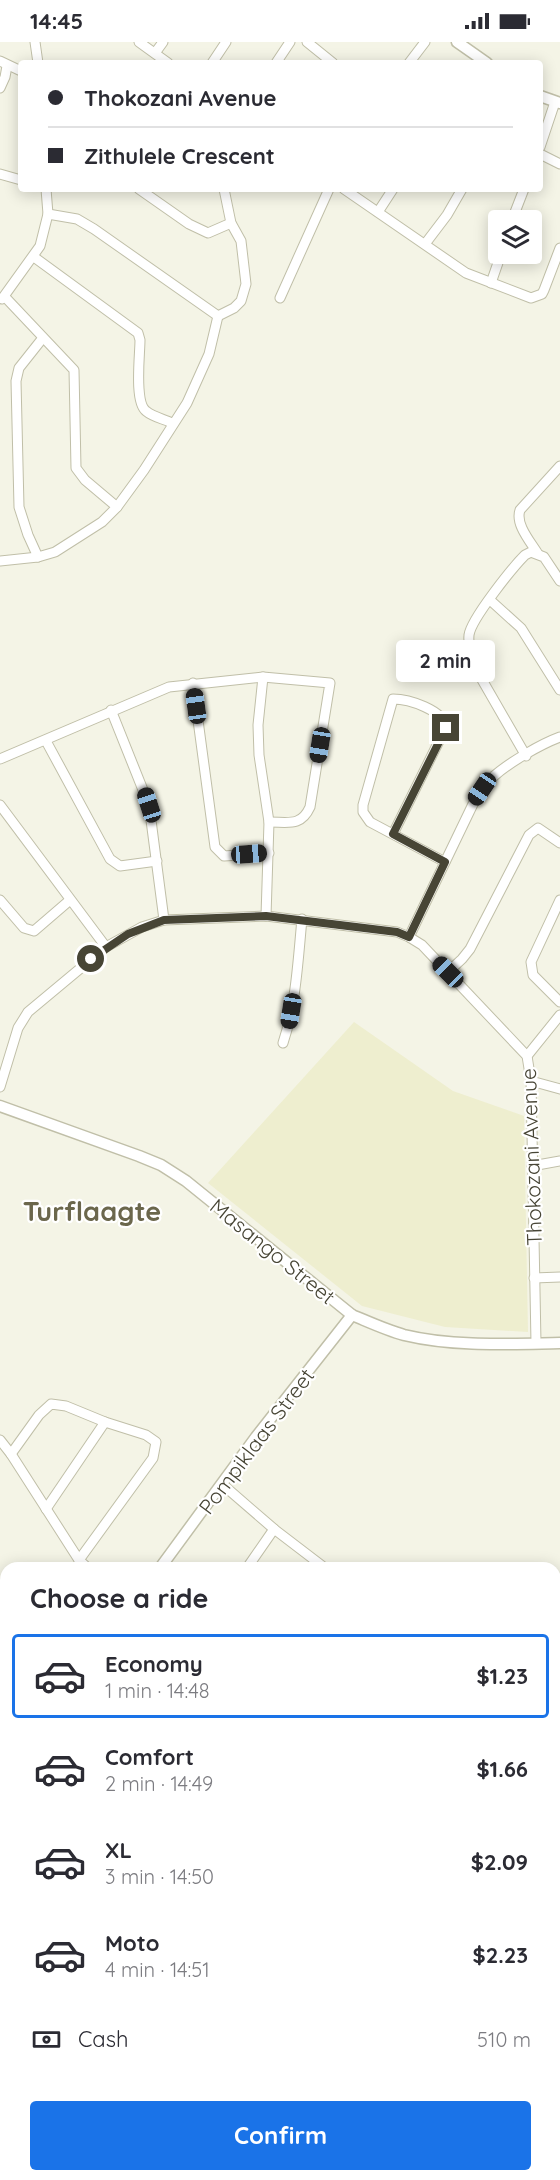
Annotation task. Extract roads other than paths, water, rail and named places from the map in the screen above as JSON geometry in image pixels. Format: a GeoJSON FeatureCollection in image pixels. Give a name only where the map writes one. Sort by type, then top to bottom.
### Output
{"type":"FeatureCollection","features":[{"type":"Feature","properties":{"kind":"street"},"geometry":{"type":"LineString","coordinates":[[35,42],[38,60]]}},
{"type":"Feature","properties":{"kind":"street"},"geometry":{"type":"LineString","coordinates":[[139,42],[164,60]]}},
{"type":"Feature","properties":{"kind":"street"},"geometry":{"type":"LineString","coordinates":[[155,53],[163,42]]}},
{"type":"Feature","properties":{"kind":"street"},"geometry":{"type":"LineString","coordinates":[[214,60],[226,42]]}},
{"type":"Feature","properties":{"kind":"street"},"geometry":{"type":"LineString","coordinates":[[278,60],[290,42]]}},
{"type":"Feature","properties":{"kind":"street"},"geometry":{"type":"LineString","coordinates":[[307,42],[329,60]]}},
{"type":"Feature","properties":{"kind":"street"},"geometry":{"type":"LineString","coordinates":[[411,60],[425,42]]}},
{"type":"Feature","properties":{"kind":"street"},"geometry":{"type":"LineString","coordinates":[[457,42],[483,60]]}},
{"type":"Feature","properties":{"kind":"street"},"geometry":{"type":"LineString","coordinates":[[3,63],[18,70]]}},
{"type":"Feature","properties":{"kind":"street"},"geometry":{"type":"LineString","coordinates":[[0,88],[5,77],[3,63]]}},
{"type":"Feature","properties":{"kind":"street"},"geometry":{"type":"LineString","coordinates":[[543,97],[557,103],[543,139]]}},
{"type":"Feature","properties":{"kind":"street"},"geometry":{"type":"LineString","coordinates":[[543,156],[560,164]]}},
{"type":"Feature","properties":{"kind":"street"},"geometry":{"type":"LineString","coordinates":[[0,174],[18,179]]}},
{"type":"Feature","properties":{"kind":"street"},"geometry":{"type":"LineString","coordinates":[[46,192],[48,214],[43,238],[34,257],[2,299],[74,370],[76,468],[85,480],[117,507]]}},
{"type":"Feature","properties":{"kind":"street"},"geometry":{"type":"LineString","coordinates":[[143,192],[201,231],[214,232],[231,223]]}},
{"type":"Feature","properties":{"kind":"street"},"geometry":{"type":"LineString","coordinates":[[218,316],[231,310],[241,301],[246,284],[241,241],[231,223],[225,192]]}},
{"type":"Feature","properties":{"kind":"street"},"geometry":{"type":"LineString","coordinates":[[280,298],[328,192]]}},
{"type":"Feature","properties":{"kind":"street"},"geometry":{"type":"LineString","coordinates":[[348,192],[460,269],[531,298],[538,296],[544,290],[560,248]]}},
{"type":"Feature","properties":{"kind":"street"},"geometry":{"type":"LineString","coordinates":[[378,212],[391,192]]}},
{"type":"Feature","properties":{"kind":"street"},"geometry":{"type":"LineString","coordinates":[[425,244],[447,215],[460,192]]}},
{"type":"Feature","properties":{"kind":"street"},"geometry":{"type":"LineString","coordinates":[[516,210],[523,192]]}},
{"type":"Feature","properties":{"kind":"street"},"geometry":{"type":"LineString","coordinates":[[48,214],[68,217],[84,223],[218,316]]}},
{"type":"Feature","properties":{"kind":"street"},"geometry":{"type":"LineString","coordinates":[[34,257],[138,333],[140,340],[139,398],[142,407],[147,412],[172,423]]}},
{"type":"Feature","properties":{"kind":"street"},"geometry":{"type":"LineString","coordinates":[[491,283],[498,264]]}},
{"type":"Feature","properties":{"kind":"street"},"geometry":{"type":"LineString","coordinates":[[0,561],[38,557],[55,552],[102,522],[117,507],[187,403],[209,354],[218,316]]}},
{"type":"Feature","properties":{"kind":"street"},"geometry":{"type":"LineString","coordinates":[[38,557],[19,507],[16,381],[19,368],[42,339]]}},
{"type":"Feature","properties":{"kind":"street"},"geometry":{"type":"LineString","coordinates":[[560,466],[518,514],[521,525],[538,554],[550,565],[560,581]]}},
{"type":"Feature","properties":{"kind":"street"},"geometry":{"type":"LineString","coordinates":[[552,474],[560,482]]}},
{"type":"Feature","properties":{"kind":"street"},"geometry":{"type":"LineString","coordinates":[[525,756],[477,671],[472,658],[469,636],[471,628],[490,600],[525,555],[531,552],[538,554]]}},
{"type":"Feature","properties":{"kind":"street"},"geometry":{"type":"LineString","coordinates":[[490,600],[521,628],[560,690]]}},
{"type":"Feature","properties":{"kind":"street"},"geometry":{"type":"LineString","coordinates":[[263,677],[258,724],[259,755],[269,822],[266,916]]}},
{"type":"Feature","properties":{"kind":"street"},"geometry":{"type":"LineString","coordinates":[[0,759],[170,687],[263,677],[330,683],[307,814],[301,820],[294,822],[269,822]]}},
{"type":"Feature","properties":{"kind":"street"},"geometry":{"type":"LineString","coordinates":[[193,683],[215,847],[224,856],[269,853]]}},
{"type":"Feature","properties":{"kind":"street"},"geometry":{"type":"LineString","coordinates":[[393,834],[446,728],[441,718],[416,703],[404,699],[393,699],[363,812],[370,822],[445,862]]}},
{"type":"Feature","properties":{"kind":"street"},"geometry":{"type":"LineString","coordinates":[[111,711],[149,805],[164,920]]}},
{"type":"Feature","properties":{"kind":"street"},"geometry":{"type":"LineString","coordinates":[[409,937],[482,789],[495,775],[560,737]]}},
{"type":"Feature","properties":{"kind":"street"},"geometry":{"type":"LineString","coordinates":[[46,741],[110,859],[120,866],[157,861]]}},
{"type":"Feature","properties":{"kind":"street"},"geometry":{"type":"LineString","coordinates":[[0,805],[106,947]]}},
{"type":"Feature","properties":{"kind":"street"},"geometry":{"type":"LineString","coordinates":[[448,972],[470,949],[529,835],[538,828],[560,843]]}},
{"type":"Feature","properties":{"kind":"street"},"geometry":{"type":"LineString","coordinates":[[0,900],[24,928],[34,931],[70,900]]}},
{"type":"Feature","properties":{"kind":"street"},"geometry":{"type":"LineString","coordinates":[[560,900],[531,962],[531,969],[533,975],[560,1002]]}},
{"type":"Feature","properties":{"kind":"street","name":"Thokozani Avenue"},"geometry":{"type":"LineString","coordinates":[[0,1087],[18,1028],[28,1012],[106,947],[142,927],[164,920],[266,916],[397,932],[409,937],[422,945],[527,1056],[531,1081],[536,1343]]}},
{"type":"Feature","properties":{"kind":"street"},"geometry":{"type":"LineString","coordinates":[[283,1043],[288,1029],[294,993],[302,920]]}},
{"type":"Feature","properties":{"kind":"street"},"geometry":{"type":"LineString","coordinates":[[527,1056],[560,1016]]}},
{"type":"Feature","properties":{"kind":"street"},"geometry":{"type":"LineString","coordinates":[[531,1081],[560,1089]]}},
{"type":"Feature","properties":{"kind":"street","name":"Masango Street"},"geometry":{"type":"LineString","coordinates":[[0,1106],[161,1166],[186,1181],[352,1315],[401,1334],[427,1340],[560,1343]]}},
{"type":"Feature","properties":{"kind":"street"},"geometry":{"type":"LineString","coordinates":[[532,1166],[560,1161]]}},
{"type":"Feature","properties":{"kind":"street"},"geometry":{"type":"LineString","coordinates":[[534,1278],[560,1278]]}},
{"type":"Feature","properties":{"kind":"street","name":"Pompiklaas Street"},"geometry":{"type":"LineString","coordinates":[[164,1562],[274,1413],[352,1315]]}},
{"type":"Feature","properties":{"kind":"street"},"geometry":{"type":"LineString","coordinates":[[11,1454],[39,1415],[51,1404],[66,1406],[153,1438],[156,1447],[153,1458],[87,1562]]}},
{"type":"Feature","properties":{"kind":"street"},"geometry":{"type":"LineString","coordinates":[[46,1509],[105,1422]]}},
{"type":"Feature","properties":{"kind":"street"},"geometry":{"type":"LineString","coordinates":[[0,1440],[83,1562]]}},
{"type":"Feature","properties":{"kind":"street"},"geometry":{"type":"LineString","coordinates":[[222,1484],[274,1529],[317,1562]]}},
{"type":"Feature","properties":{"kind":"street"},"geometry":{"type":"LineString","coordinates":[[251,1562],[274,1529]]}},
{"type":"Feature","properties":{"kind":"district","name":"Turflaagte"},"geometry":{"type":"Point","coordinates":[92,1211]}}]}
